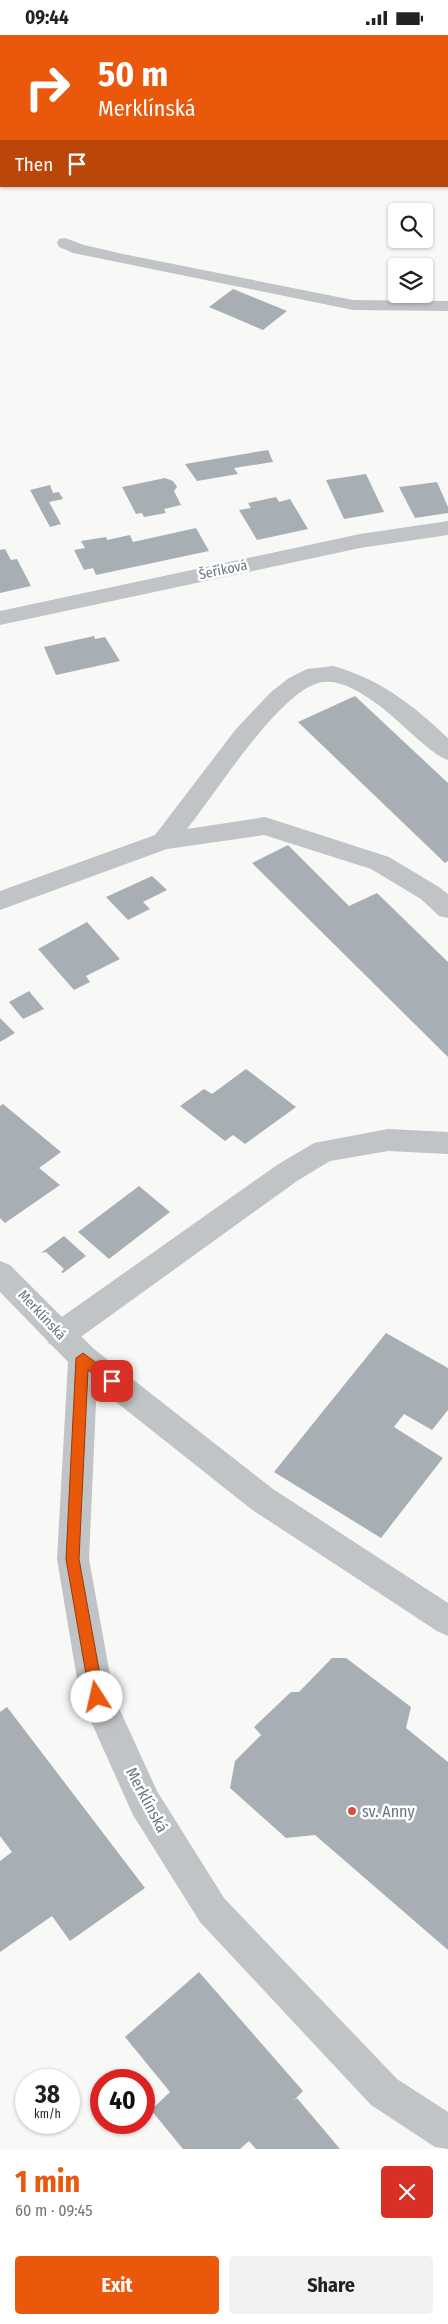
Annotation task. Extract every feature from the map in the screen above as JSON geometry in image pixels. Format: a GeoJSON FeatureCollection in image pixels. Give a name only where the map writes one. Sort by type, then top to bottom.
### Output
{"type":"FeatureCollection","features":[{"type":"Feature","properties":{"kind":"street","name":"Šeříková"},"geometry":{"type":"LineString","coordinates":[[0,618],[360,541],[448,528]]}},
{"type":"Feature","properties":{"kind":"street"},"geometry":{"type":"LineString","coordinates":[[164,841],[240,739],[274,700],[310,677],[331,673],[369,687],[409,714],[448,752]]}},
{"type":"Feature","properties":{"kind":"street"},"geometry":{"type":"LineString","coordinates":[[0,901],[164,841],[265,825],[380,863],[430,893],[448,909]]}},
{"type":"Feature","properties":{"kind":"street"},"geometry":{"type":"LineString","coordinates":[[72,1347],[287,1173],[324,1151],[388,1140],[448,1143]]}},
{"type":"Feature","properties":{"kind":"street","name":"Merklínská"},"geometry":{"type":"LineString","coordinates":[[0,1273],[72,1347],[262,1499],[448,1621]]}},
{"type":"Feature","properties":{"kind":"street","name":"Merklínská"},"geometry":{"type":"LineString","coordinates":[[72,1347],[72,1559],[97,1697],[145,1803],[212,1910],[384,2092],[448,2134]]}},
{"type":"Feature","properties":{"kind":"lane"},"geometry":{"type":"LineString","coordinates":[[65,243],[79,249],[123,259],[353,305],[448,305]]}},
{"type":"Feature","properties":{"kind":"building"},"geometry":{"type":"Polygon","coordinates":[[[233,289],[287,311],[263,330],[209,307],[233,289]]]}},
{"type":"Feature","properties":{"kind":"building"},"geometry":{"type":"Polygon","coordinates":[[[268,450],[273,462],[234,468],[238,474],[197,481],[185,464],[268,450]]]}},
{"type":"Feature","properties":{"kind":"building"},"geometry":{"type":"Polygon","coordinates":[[[366,474],[384,512],[344,519],[326,480],[366,474]]]}},
{"type":"Feature","properties":{"kind":"building"},"geometry":{"type":"Polygon","coordinates":[[[165,478],[173,481],[177,487],[174,491],[181,505],[164,509],[166,513],[144,517],[142,513],[136,514],[122,487],[165,478]]]}},
{"type":"Feature","properties":{"kind":"building"},"geometry":{"type":"Polygon","coordinates":[[[437,482],[448,507],[448,513],[415,518],[399,487],[437,482]]]}},
{"type":"Feature","properties":{"kind":"building"},"geometry":{"type":"Polygon","coordinates":[[[50,485],[53,493],[59,492],[63,499],[49,502],[61,524],[50,527],[30,490],[50,485]]]}},
{"type":"Feature","properties":{"kind":"building"},"geometry":{"type":"Polygon","coordinates":[[[276,497],[279,502],[290,499],[308,529],[257,540],[239,510],[251,508],[248,503],[276,497]]]}},
{"type":"Feature","properties":{"kind":"building"},"geometry":{"type":"Polygon","coordinates":[[[196,528],[209,551],[96,575],[93,568],[84,570],[74,550],[85,548],[81,541],[106,537],[107,540],[130,535],[133,542],[196,528]]]}},
{"type":"Feature","properties":{"kind":"building"},"geometry":{"type":"Polygon","coordinates":[[[5,549],[11,560],[17,559],[31,586],[0,593],[0,550],[5,549]]]}},
{"type":"Feature","properties":{"kind":"building"},"geometry":{"type":"Polygon","coordinates":[[[94,636],[95,639],[105,637],[120,661],[56,675],[44,647],[94,636]]]}},
{"type":"Feature","properties":{"kind":"building"},"geometry":{"type":"Polygon","coordinates":[[[355,696],[448,783],[448,861],[445,863],[298,722],[355,696]]]}},
{"type":"Feature","properties":{"kind":"building"},"geometry":{"type":"Polygon","coordinates":[[[288,845],[349,906],[377,893],[448,962],[448,1057],[252,863],[288,845]]]}},
{"type":"Feature","properties":{"kind":"building"},"geometry":{"type":"Polygon","coordinates":[[[152,876],[167,890],[143,902],[150,909],[128,920],[106,897],[152,876]]]}},
{"type":"Feature","properties":{"kind":"building"},"geometry":{"type":"Polygon","coordinates":[[[87,922],[120,959],[86,976],[90,982],[74,990],[38,949],[87,922]]]}},
{"type":"Feature","properties":{"kind":"building"},"geometry":{"type":"Polygon","coordinates":[[[29,991],[44,1009],[23,1019],[9,1002],[29,991]]]}},
{"type":"Feature","properties":{"kind":"building"},"geometry":{"type":"Polygon","coordinates":[[[0,1018],[15,1033],[0,1042],[0,1018]]]}},
{"type":"Feature","properties":{"kind":"building"},"geometry":{"type":"Polygon","coordinates":[[[246,1069],[296,1107],[245,1144],[233,1135],[225,1141],[180,1106],[204,1089],[212,1094],[246,1069]]]}},
{"type":"Feature","properties":{"kind":"building"},"geometry":{"type":"Polygon","coordinates":[[[3,1104],[61,1152],[39,1168],[60,1185],[5,1223],[0,1218],[0,1106],[3,1104]]]}},
{"type":"Feature","properties":{"kind":"building"},"geometry":{"type":"Polygon","coordinates":[[[139,1186],[170,1212],[109,1259],[78,1232],[139,1186]]]}},
{"type":"Feature","properties":{"kind":"building"},"geometry":{"type":"Polygon","coordinates":[[[64,1236],[86,1256],[63,1273],[61,1272],[64,1269],[46,1252],[41,1253],[64,1236]]]}},
{"type":"Feature","properties":{"kind":"building"},"geometry":{"type":"Polygon","coordinates":[[[386,1333],[448,1368],[448,1410],[432,1430],[404,1414],[394,1427],[443,1458],[381,1538],[274,1472],[386,1333]]]}},
{"type":"Feature","properties":{"kind":"building","name":"sv. Anny"},"geometry":{"type":"Polygon","coordinates":[[[332,1658],[346,1658],[411,1707],[406,1728],[448,1762],[448,1950],[315,1835],[286,1838],[230,1788],[235,1761],[261,1735],[254,1727],[291,1692],[299,1692],[332,1658]]]}},
{"type":"Feature","properties":{"kind":"building"},"geometry":{"type":"Polygon","coordinates":[[[7,1707],[145,1888],[70,1941],[52,1916],[0,1952],[0,1861],[12,1852],[0,1836],[0,1712],[7,1707]]]}},
{"type":"Feature","properties":{"kind":"building"},"geometry":{"type":"Polygon","coordinates":[[[199,1972],[303,2091],[293,2101],[297,2098],[340,2149],[256,2149],[249,2141],[240,2149],[183,2149],[155,2115],[155,2106],[170,2092],[155,2074],[155,2069],[151,2069],[125,2037],[199,1972]]]}},
{"type":"Feature","properties":{"kind":"place","name":"sv. Anny"},"geometry":{"type":"Point","coordinates":[352,1811]}},
{"type":"Feature","properties":{"kind":"route"},"geometry":{"type":"LineString","coordinates":[[97,1697],[72,1559],[83,1358],[112,1381]]}}]}
